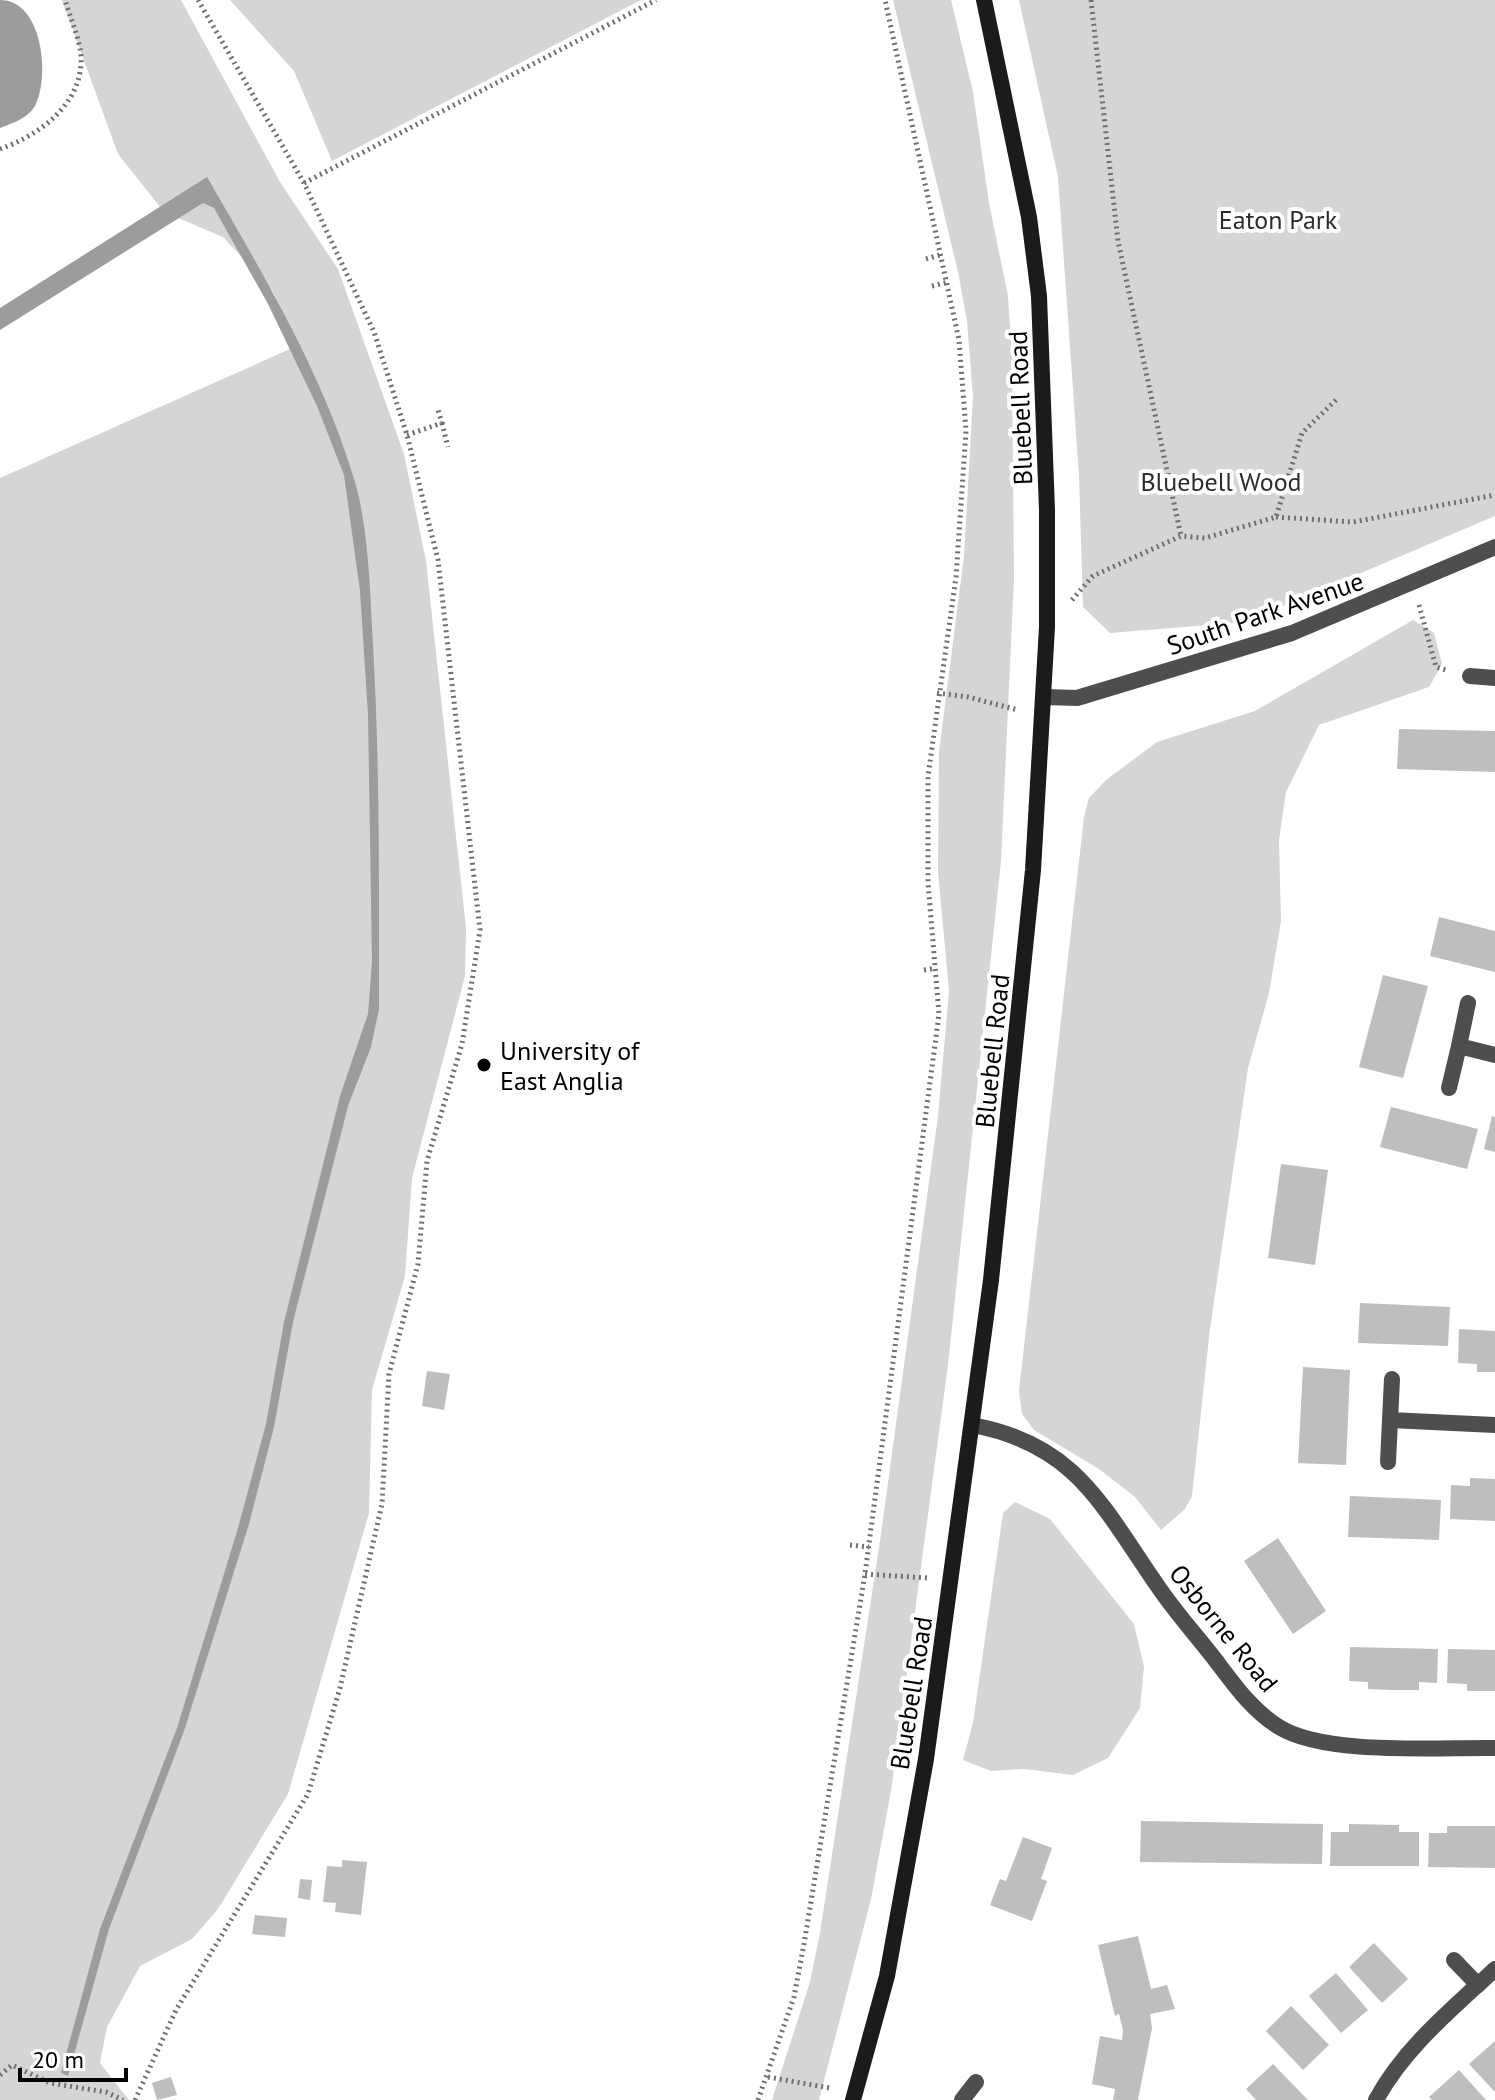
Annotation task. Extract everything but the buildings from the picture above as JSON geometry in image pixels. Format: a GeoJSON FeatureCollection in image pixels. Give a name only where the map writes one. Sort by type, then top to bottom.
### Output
{"type":"FeatureCollection","features":[{"type":"Feature","properties":{"kind":"street","name":"Bluebell Road"},"geometry":{"type":"LineString","coordinates":[[853,2100],[887,1976],[923,1774],[972,1425],[1020,1026],[1044,697],[1047,510],[1039,296],[1027,202],[984,0]]}},
{"type":"Feature","properties":{"kind":"street","name":"South Park Avenue"},"geometry":{"type":"LineString","coordinates":[[1044,697],[1077,698],[1292,633],[1495,547]]}},
{"type":"Feature","properties":{"kind":"street"},"geometry":{"type":"LineString","coordinates":[[1470,676],[1495,678]]}},
{"type":"Feature","properties":{"kind":"street"},"geometry":{"type":"LineString","coordinates":[[1449,1088],[1468,1003]]}},
{"type":"Feature","properties":{"kind":"street"},"geometry":{"type":"LineString","coordinates":[[1459,1046],[1495,1055]]}},
{"type":"Feature","properties":{"kind":"street"},"geometry":{"type":"LineString","coordinates":[[1388,1462],[1392,1379]]}},
{"type":"Feature","properties":{"kind":"street"},"geometry":{"type":"LineString","coordinates":[[1390,1420],[1495,1425]]}},
{"type":"Feature","properties":{"kind":"street","name":"Osborne Road"},"geometry":{"type":"LineString","coordinates":[[972,1425],[1002,1431],[1051,1453],[1084,1480],[1159,1588],[1247,1701],[1281,1728],[1322,1742],[1495,1748]]}},
{"type":"Feature","properties":{"kind":"street"},"geometry":{"type":"LineString","coordinates":[[1454,1960],[1478,1985]]}},
{"type":"Feature","properties":{"kind":"street"},"geometry":{"type":"LineString","coordinates":[[1376,2100],[1390,2075],[1419,2042],[1495,1969]]}},
{"type":"Feature","properties":{"kind":"street"},"geometry":{"type":"LineString","coordinates":[[962,2100],[976,2082]]}},
{"type":"Feature","properties":{"kind":"path"},"geometry":{"type":"LineString","coordinates":[[0,149],[29,139],[51,121],[74,92],[81,56],[65,0]]}},
{"type":"Feature","properties":{"kind":"path"},"geometry":{"type":"LineString","coordinates":[[135,2100],[176,2010],[308,1794],[340,1688],[382,1504],[389,1374],[418,1264],[427,1161],[462,1044],[478,944],[479,914],[438,560],[407,435],[374,332],[304,183],[198,0]]}},
{"type":"Feature","properties":{"kind":"path"},"geometry":{"type":"LineString","coordinates":[[304,183],[656,0]]}},
{"type":"Feature","properties":{"kind":"path"},"geometry":{"type":"LineString","coordinates":[[758,2100],[797,1984],[869,1547],[939,1014],[928,883],[928,776],[937,693],[956,577],[966,431],[963,360],[943,254],[885,0]]}},
{"type":"Feature","properties":{"kind":"path"},"geometry":{"type":"LineString","coordinates":[[1091,0],[1118,241],[1181,536]]}},
{"type":"Feature","properties":{"kind":"path"},"geometry":{"type":"LineString","coordinates":[[926,259],[943,254]]}},
{"type":"Feature","properties":{"kind":"path"},"geometry":{"type":"LineString","coordinates":[[932,286],[948,282]]}},
{"type":"Feature","properties":{"kind":"path"},"geometry":{"type":"LineString","coordinates":[[1276,517],[1302,433],[1337,399]]}},
{"type":"Feature","properties":{"kind":"path"},"geometry":{"type":"LineString","coordinates":[[438,410],[448,447]]}},
{"type":"Feature","properties":{"kind":"path"},"geometry":{"type":"LineString","coordinates":[[407,435],[442,423]]}},
{"type":"Feature","properties":{"kind":"path"},"geometry":{"type":"LineString","coordinates":[[1047,627],[1093,576],[1181,536],[1205,538],[1276,517],[1353,522],[1495,495]]}},
{"type":"Feature","properties":{"kind":"path"},"geometry":{"type":"LineString","coordinates":[[1423,614],[1436,667]]}},
{"type":"Feature","properties":{"kind":"path"},"geometry":{"type":"LineString","coordinates":[[937,693],[968,697],[1016,711],[1017,700]]}},
{"type":"Feature","properties":{"kind":"path"},"geometry":{"type":"LineString","coordinates":[[924,970],[936,968]]}},
{"type":"Feature","properties":{"kind":"path"},"geometry":{"type":"LineString","coordinates":[[850,1545],[869,1547]]}},
{"type":"Feature","properties":{"kind":"path"},"geometry":{"type":"LineString","coordinates":[[928,1592],[932,1563]]}},
{"type":"Feature","properties":{"kind":"path"},"geometry":{"type":"LineString","coordinates":[[865,1574],[915,1577]]}},
{"type":"Feature","properties":{"kind":"path"},"geometry":{"type":"LineString","coordinates":[[0,2063],[12,2065],[50,2083],[106,2092],[123,2100]]}},
{"type":"Feature","properties":{"kind":"path"},"geometry":{"type":"LineString","coordinates":[[0,2075],[12,2065]]}},
{"type":"Feature","properties":{"kind":"path"},"geometry":{"type":"LineString","coordinates":[[768,2077],[833,2089]]}},
{"type":"Feature","properties":{"kind":"path"},"geometry":{"type":"LineString","coordinates":[[830,2100],[836,2077]]}},
{"type":"Feature","properties":{"kind":"green space"},"geometry":{"type":"Polygon","coordinates":[[[62,0],[181,0],[280,182],[338,269],[404,454],[426,561],[466,928],[465,976],[412,1178],[405,1276],[372,1390],[369,1513],[288,1794],[218,1909],[192,1939],[140,1966],[107,2027],[100,2063],[129,2100],[0,2100],[0,478],[299,345],[272,290],[223,237],[164,212],[118,154],[62,0]]]}},
{"type":"Feature","properties":{"kind":"green space"},"geometry":{"type":"Polygon","coordinates":[[[230,0],[641,0],[332,161],[294,71],[230,0]]]}},
{"type":"Feature","properties":{"kind":"green space"},"geometry":{"type":"Polygon","coordinates":[[[893,0],[951,0],[973,92],[989,203],[1008,296],[1012,357],[1014,578],[1001,861],[948,1365],[891,1791],[871,1899],[819,2100],[772,2100],[810,1982],[820,1933],[880,1541],[938,1116],[949,991],[938,872],[939,752],[964,556],[973,397],[967,321],[958,272],[893,0]]]}},
{"type":"Feature","properties":{"kind":"green space","name":"Eaton Park"},"geometry":{"type":"Polygon","coordinates":[[[1019,0],[1495,0],[1495,516],[1246,622],[1110,633],[1083,607],[1079,475],[1058,177],[1019,0]]]}},
{"type":"Feature","properties":{"kind":"green space"},"geometry":{"type":"Polygon","coordinates":[[[1413,620],[1434,633],[1442,664],[1429,687],[1319,725],[1286,792],[1279,840],[1281,921],[1269,993],[1248,1068],[1210,1329],[1192,1496],[1185,1509],[1161,1530],[1135,1497],[1099,1469],[1034,1430],[1022,1414],[1019,1391],[1084,817],[1089,798],[1106,780],[1157,742],[1255,711],[1413,620]]]}},
{"type":"Feature","properties":{"kind":"green space"},"geometry":{"type":"Polygon","coordinates":[[[1015,1502],[1050,1519],[1134,1624],[1144,1667],[1140,1708],[1108,1758],[1073,1775],[1024,1769],[991,1771],[963,1760],[973,1723],[1003,1513],[1015,1502]]]}},
{"type":"Feature","properties":{"kind":"shaded area"},"geometry":{"type":"Polygon","coordinates":[[[0,0],[14,3],[34,25],[42,58],[42,75],[33,109],[0,128],[0,0]]]}},
{"type":"Feature","properties":{"kind":"shaded area"},"geometry":{"type":"Polygon","coordinates":[[[207,177],[309,364],[342,442],[360,501],[368,563],[375,690],[379,1009],[371,1047],[348,1106],[293,1322],[274,1427],[249,1524],[184,1731],[109,1929],[68,2076],[61,2073],[100,1929],[177,1728],[238,1528],[266,1424],[284,1322],[340,1096],[368,1014],[372,961],[368,715],[360,591],[344,475],[317,406],[268,304],[214,208],[203,203],[0,330],[0,308],[207,177]]]}},
{"type":"Feature","properties":{"kind":"place","name":"University of East Anglia"},"geometry":{"type":"Point","coordinates":[484,1065]}},
{"type":"Feature","properties":{"kind":"park label","name":"Bluebell Wood"},"geometry":{"type":"Point","coordinates":[1221,481]}}]}
